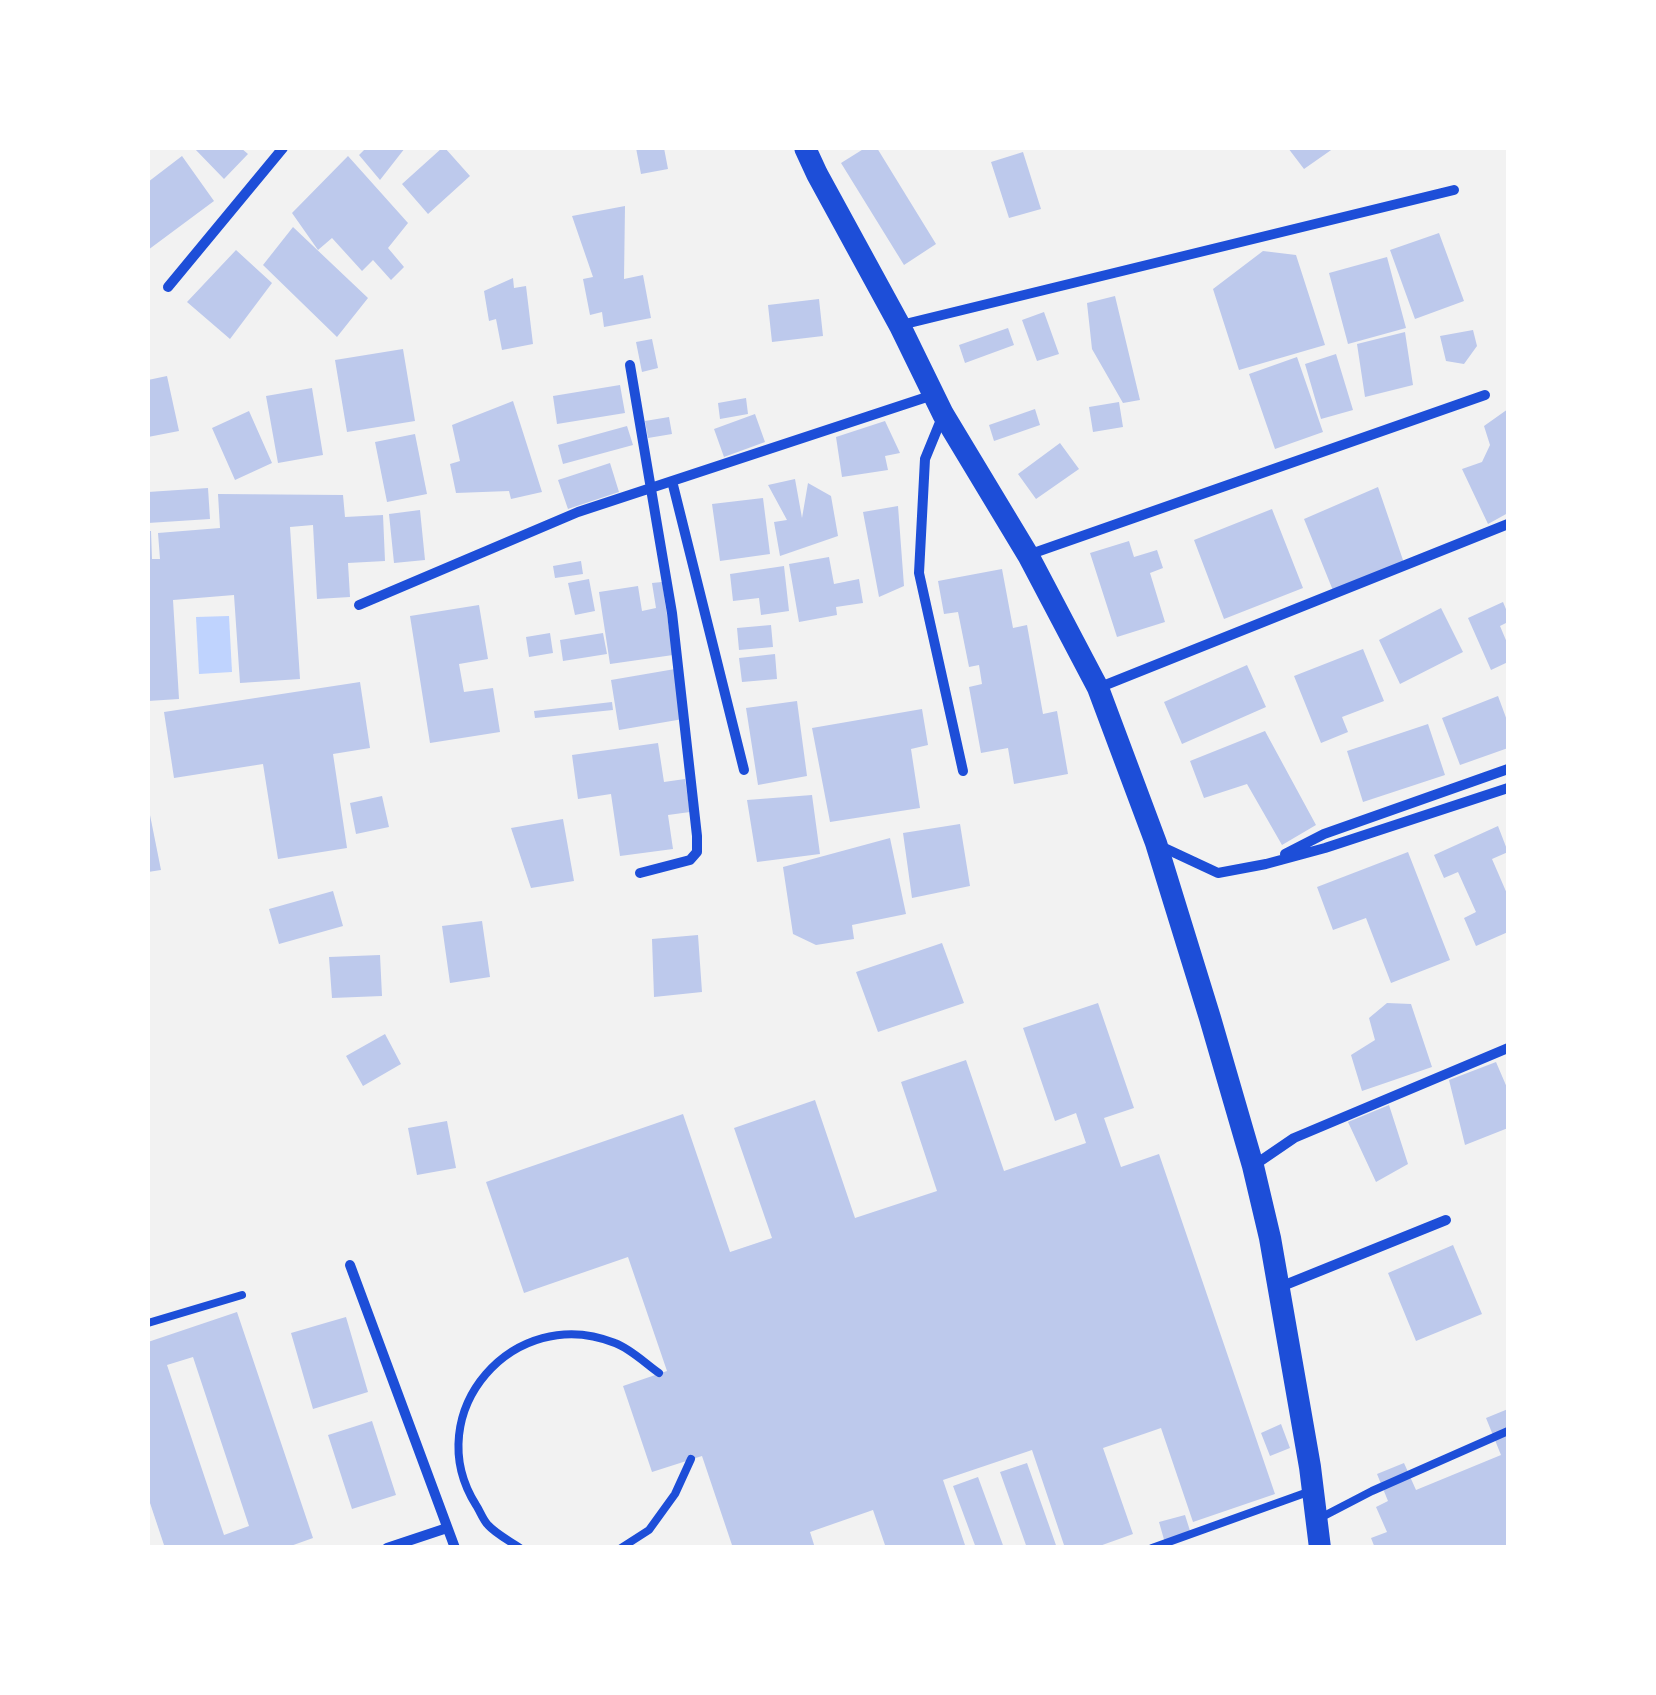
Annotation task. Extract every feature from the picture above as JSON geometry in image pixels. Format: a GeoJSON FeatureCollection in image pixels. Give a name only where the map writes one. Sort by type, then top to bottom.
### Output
{"type":"FeatureCollection","features":[{"type":"Feature","properties":{"kind":"main road"},"geometry":{"type":"LineString","coordinates":[[806,148],[939,405],[1028,555],[1098,688],[1156,844],[1253,1166],[1279,1288],[1320,1548]]}},
{"type":"Feature","properties":{"kind":"street"},"geometry":{"type":"LineString","coordinates":[[168,287],[282,148]]}},
{"type":"Feature","properties":{"kind":"street"},"geometry":{"type":"LineString","coordinates":[[900,326],[1454,190]]}},
{"type":"Feature","properties":{"kind":"street"},"geometry":{"type":"LineString","coordinates":[[630,365],[672,614],[697,852],[690,860],[640,874]]}},
{"type":"Feature","properties":{"kind":"street"},"geometry":{"type":"LineString","coordinates":[[1028,555],[1484,395]]}},
{"type":"Feature","properties":{"kind":"street"},"geometry":{"type":"LineString","coordinates":[[358,605],[578,512],[672,481],[939,405]]}},
{"type":"Feature","properties":{"kind":"street"},"geometry":{"type":"LineString","coordinates":[[939,405],[925,459],[919,573],[963,771]]}},
{"type":"Feature","properties":{"kind":"street"},"geometry":{"type":"LineString","coordinates":[[672,481],[744,770]]}},
{"type":"Feature","properties":{"kind":"street"},"geometry":{"type":"LineString","coordinates":[[1098,688],[1508,524]]}},
{"type":"Feature","properties":{"kind":"street"},"geometry":{"type":"LineString","coordinates":[[1266,864],[1324,834],[1508,769]]}},
{"type":"Feature","properties":{"kind":"street"},"geometry":{"type":"LineString","coordinates":[[1156,844],[1218,873],[1325,848],[1508,788]]}},
{"type":"Feature","properties":{"kind":"street"},"geometry":{"type":"LineString","coordinates":[[1253,1166],[1294,1138],[1508,1048]]}},
{"type":"Feature","properties":{"kind":"street"},"geometry":{"type":"LineString","coordinates":[[1279,1288],[1446,1220]]}},
{"type":"Feature","properties":{"kind":"street"},"geometry":{"type":"LineString","coordinates":[[350,1265],[455,1548]]}},
{"type":"Feature","properties":{"kind":"street"},"geometry":{"type":"LineString","coordinates":[[388,1548],[447,1528]]}},
{"type":"Feature","properties":{"kind":"lane"},"geometry":{"type":"LineString","coordinates":[[148,1323],[242,1296]]}},
{"type":"Feature","properties":{"kind":"lane"},"geometry":{"type":"LineString","coordinates":[[520,1548],[488,1526],[465,1488],[458,1444],[467,1400],[493,1364],[530,1340],[574,1333],[617,1343],[660,1374]]}},
{"type":"Feature","properties":{"kind":"lane"},"geometry":{"type":"LineString","coordinates":[[1316,1520],[1508,1431]]}},
{"type":"Feature","properties":{"kind":"lane"},"geometry":{"type":"LineString","coordinates":[[621,1548],[649,1530],[675,1494],[691,1459]]}},
{"type":"Feature","properties":{"kind":"lane"},"geometry":{"type":"LineString","coordinates":[[1152,1548],[1312,1491]]}},
{"type":"Feature","properties":{"kind":"water"},"geometry":{"type":"Polygon","coordinates":[[[229,616],[232,672],[199,674],[196,617],[229,616]]]}},
{"type":"Feature","properties":{"kind":"building"},"geometry":{"type":"Polygon","coordinates":[[[194,148],[241,148],[248,154],[224,179],[194,148]]]}},
{"type":"Feature","properties":{"kind":"building"},"geometry":{"type":"Polygon","coordinates":[[[366,148],[405,148],[380,180],[359,155],[366,148]]]}},
{"type":"Feature","properties":{"kind":"building"},"geometry":{"type":"Polygon","coordinates":[[[442,148],[470,176],[428,214],[402,184],[442,148]]]}},
{"type":"Feature","properties":{"kind":"building"},"geometry":{"type":"Polygon","coordinates":[[[636,148],[664,148],[668,169],[641,174],[636,148]]]}},
{"type":"Feature","properties":{"kind":"building"},"geometry":{"type":"Polygon","coordinates":[[[865,148],[877,148],[936,244],[904,265],[841,163],[865,148]]]}},
{"type":"Feature","properties":{"kind":"building"},"geometry":{"type":"Polygon","coordinates":[[[1288,148],[1334,148],[1304,169],[1288,148]]]}},
{"type":"Feature","properties":{"kind":"building"},"geometry":{"type":"Polygon","coordinates":[[[1023,152],[1041,209],[1009,218],[991,162],[1023,152]]]}},
{"type":"Feature","properties":{"kind":"building"},"geometry":{"type":"Polygon","coordinates":[[[182,156],[214,201],[148,250],[148,182],[182,156]]]}},
{"type":"Feature","properties":{"kind":"building"},"geometry":{"type":"Polygon","coordinates":[[[348,156],[408,223],[388,248],[404,267],[391,280],[373,260],[362,271],[332,238],[318,250],[292,213],[348,156]]]}},
{"type":"Feature","properties":{"kind":"building"},"geometry":{"type":"Polygon","coordinates":[[[625,206],[624,279],[643,275],[651,318],[604,327],[602,312],[590,315],[583,279],[593,277],[572,216],[625,206]]]}},
{"type":"Feature","properties":{"kind":"building"},"geometry":{"type":"Polygon","coordinates":[[[293,227],[368,298],[337,337],[263,265],[293,227]]]}},
{"type":"Feature","properties":{"kind":"building"},"geometry":{"type":"Polygon","coordinates":[[[1439,233],[1464,301],[1415,319],[1390,250],[1439,233]]]}},
{"type":"Feature","properties":{"kind":"building"},"geometry":{"type":"Polygon","coordinates":[[[236,250],[272,283],[230,339],[187,302],[236,250]]]}},
{"type":"Feature","properties":{"kind":"building"},"geometry":{"type":"Polygon","coordinates":[[[1263,251],[1296,255],[1325,345],[1239,370],[1213,289],[1263,251]]]}},
{"type":"Feature","properties":{"kind":"building"},"geometry":{"type":"Polygon","coordinates":[[[1387,257],[1406,328],[1348,344],[1329,273],[1387,257]]]}},
{"type":"Feature","properties":{"kind":"building"},"geometry":{"type":"Polygon","coordinates":[[[513,278],[514,288],[526,286],[533,344],[502,350],[496,319],[489,321],[484,291],[513,278]]]}},
{"type":"Feature","properties":{"kind":"building"},"geometry":{"type":"Polygon","coordinates":[[[1115,296],[1140,400],[1123,403],[1092,349],[1087,303],[1115,296]]]}},
{"type":"Feature","properties":{"kind":"building"},"geometry":{"type":"Polygon","coordinates":[[[819,299],[823,336],[772,342],[768,305],[819,299]]]}},
{"type":"Feature","properties":{"kind":"building"},"geometry":{"type":"Polygon","coordinates":[[[1044,312],[1059,354],[1037,361],[1022,320],[1044,312]]]}},
{"type":"Feature","properties":{"kind":"building"},"geometry":{"type":"Polygon","coordinates":[[[1008,328],[1014,345],[965,363],[959,345],[1008,328]]]}},
{"type":"Feature","properties":{"kind":"building"},"geometry":{"type":"Polygon","coordinates":[[[1473,330],[1477,346],[1464,364],[1446,361],[1440,336],[1473,330]]]}},
{"type":"Feature","properties":{"kind":"building"},"geometry":{"type":"Polygon","coordinates":[[[1405,332],[1413,385],[1365,397],[1357,344],[1405,332]]]}},
{"type":"Feature","properties":{"kind":"building"},"geometry":{"type":"Polygon","coordinates":[[[652,339],[658,368],[642,372],[636,342],[652,339]]]}},
{"type":"Feature","properties":{"kind":"building"},"geometry":{"type":"Polygon","coordinates":[[[403,349],[415,421],[347,432],[335,360],[403,349]]]}},
{"type":"Feature","properties":{"kind":"building"},"geometry":{"type":"Polygon","coordinates":[[[1336,354],[1353,410],[1321,419],[1305,364],[1336,354]]]}},
{"type":"Feature","properties":{"kind":"building"},"geometry":{"type":"Polygon","coordinates":[[[1297,357],[1323,432],[1275,449],[1249,374],[1297,357]]]}},
{"type":"Feature","properties":{"kind":"building"},"geometry":{"type":"Polygon","coordinates":[[[167,376],[179,431],[148,437],[148,380],[167,376]]]}},
{"type":"Feature","properties":{"kind":"building"},"geometry":{"type":"Polygon","coordinates":[[[620,385],[625,413],[557,424],[553,396],[620,385]]]}},
{"type":"Feature","properties":{"kind":"building"},"geometry":{"type":"Polygon","coordinates":[[[312,388],[323,455],[278,463],[266,396],[312,388]]]}},
{"type":"Feature","properties":{"kind":"building"},"geometry":{"type":"Polygon","coordinates":[[[746,398],[748,414],[720,419],[718,403],[746,398]]]}},
{"type":"Feature","properties":{"kind":"building"},"geometry":{"type":"Polygon","coordinates":[[[513,401],[542,492],[511,499],[509,491],[456,493],[450,464],[460,461],[452,425],[513,401]]]}},
{"type":"Feature","properties":{"kind":"building"},"geometry":{"type":"Polygon","coordinates":[[[1119,402],[1123,427],[1093,432],[1089,407],[1119,402]]]}},
{"type":"Feature","properties":{"kind":"building"},"geometry":{"type":"Polygon","coordinates":[[[1035,409],[1040,425],[994,441],[989,425],[1035,409]]]}},
{"type":"Feature","properties":{"kind":"building"},"geometry":{"type":"Polygon","coordinates":[[[1508,409],[1508,513],[1488,524],[1462,469],[1482,462],[1490,445],[1484,426],[1508,409]]]}},
{"type":"Feature","properties":{"kind":"building"},"geometry":{"type":"Polygon","coordinates":[[[249,411],[272,463],[235,480],[212,428],[249,411]]]}},
{"type":"Feature","properties":{"kind":"building"},"geometry":{"type":"Polygon","coordinates":[[[755,414],[765,442],[724,457],[714,429],[755,414]]]}},
{"type":"Feature","properties":{"kind":"building"},"geometry":{"type":"Polygon","coordinates":[[[669,417],[672,434],[648,438],[645,421],[669,417]]]}},
{"type":"Feature","properties":{"kind":"building"},"geometry":{"type":"Polygon","coordinates":[[[885,421],[900,453],[885,456],[888,470],[842,477],[836,437],[885,421]]]}},
{"type":"Feature","properties":{"kind":"building"},"geometry":{"type":"Polygon","coordinates":[[[627,426],[633,445],[563,464],[558,445],[627,426]]]}},
{"type":"Feature","properties":{"kind":"building"},"geometry":{"type":"Polygon","coordinates":[[[415,434],[427,494],[387,502],[375,442],[415,434]]]}},
{"type":"Feature","properties":{"kind":"building"},"geometry":{"type":"Polygon","coordinates":[[[1060,443],[1079,469],[1036,499],[1018,474],[1060,443]]]}},
{"type":"Feature","properties":{"kind":"building"},"geometry":{"type":"Polygon","coordinates":[[[610,463],[619,492],[568,509],[558,480],[610,463]]]}},
{"type":"Feature","properties":{"kind":"building"},"geometry":{"type":"Polygon","coordinates":[[[795,479],[802,518],[808,483],[831,496],[838,536],[780,556],[774,522],[787,520],[768,485],[795,479]]]}},
{"type":"Feature","properties":{"kind":"building"},"geometry":{"type":"Polygon","coordinates":[[[1378,487],[1404,563],[1334,593],[1304,519],[1378,487]]]}},
{"type":"Feature","properties":{"kind":"building"},"geometry":{"type":"Polygon","coordinates":[[[208,488],[210,519],[148,523],[148,492],[208,488]]]}},
{"type":"Feature","properties":{"kind":"building"},"geometry":{"type":"Polygon","coordinates":[[[218,494],[343,495],[345,517],[383,515],[385,561],[348,563],[350,597],[317,599],[313,525],[290,527],[300,679],[240,683],[234,595],[173,600],[179,699],[148,701],[148,531],[152,559],[160,559],[158,533],[220,528],[218,494]]]}},
{"type":"Feature","properties":{"kind":"building"},"geometry":{"type":"Polygon","coordinates":[[[763,498],[770,554],[720,561],[712,504],[763,498]]]}},
{"type":"Feature","properties":{"kind":"building"},"geometry":{"type":"Polygon","coordinates":[[[898,506],[904,586],[879,597],[863,512],[898,506]]]}},
{"type":"Feature","properties":{"kind":"building"},"geometry":{"type":"Polygon","coordinates":[[[1272,509],[1303,588],[1224,619],[1194,540],[1272,509]]]}},
{"type":"Feature","properties":{"kind":"building"},"geometry":{"type":"Polygon","coordinates":[[[420,510],[425,560],[394,563],[389,514],[420,510]]]}},
{"type":"Feature","properties":{"kind":"building"},"geometry":{"type":"Polygon","coordinates":[[[1129,541],[1134,557],[1157,550],[1163,568],[1150,573],[1165,622],[1117,637],[1090,553],[1129,541]]]}},
{"type":"Feature","properties":{"kind":"building"},"geometry":{"type":"Polygon","coordinates":[[[829,557],[834,584],[859,579],[863,603],[836,607],[837,615],[799,622],[789,564],[829,557]]]}},
{"type":"Feature","properties":{"kind":"building"},"geometry":{"type":"Polygon","coordinates":[[[581,561],[583,574],[555,578],[553,566],[581,561]]]}},
{"type":"Feature","properties":{"kind":"building"},"geometry":{"type":"Polygon","coordinates":[[[784,566],[789,611],[761,615],[759,598],[733,601],[730,574],[784,566]]]}},
{"type":"Feature","properties":{"kind":"building"},"geometry":{"type":"Polygon","coordinates":[[[1002,569],[1013,628],[1027,625],[1043,714],[1057,711],[1068,774],[1014,784],[1008,748],[981,753],[969,687],[982,684],[979,665],[969,667],[958,612],[944,614],[938,581],[1002,569]]]}},
{"type":"Feature","properties":{"kind":"building"},"geometry":{"type":"Polygon","coordinates":[[[589,579],[595,611],[575,615],[568,583],[589,579]]]}},
{"type":"Feature","properties":{"kind":"building"},"geometry":{"type":"Polygon","coordinates":[[[662,582],[673,655],[610,664],[599,592],[638,586],[642,611],[656,608],[652,583],[662,582]]]}},
{"type":"Feature","properties":{"kind":"building"},"geometry":{"type":"Polygon","coordinates":[[[1503,602],[1508,622],[1500,626],[1508,645],[1508,662],[1491,670],[1468,618],[1503,602]]]}},
{"type":"Feature","properties":{"kind":"building"},"geometry":{"type":"Polygon","coordinates":[[[479,605],[488,659],[459,664],[464,692],[493,688],[500,732],[430,743],[410,616],[479,605]]]}},
{"type":"Feature","properties":{"kind":"building"},"geometry":{"type":"Polygon","coordinates":[[[1441,608],[1463,652],[1400,684],[1379,640],[1441,608]]]}},
{"type":"Feature","properties":{"kind":"building"},"geometry":{"type":"Polygon","coordinates":[[[771,625],[773,647],[739,650],[737,628],[771,625]]]}},
{"type":"Feature","properties":{"kind":"building"},"geometry":{"type":"Polygon","coordinates":[[[550,633],[553,653],[529,657],[526,637],[550,633]]]}},
{"type":"Feature","properties":{"kind":"building"},"geometry":{"type":"Polygon","coordinates":[[[603,633],[607,654],[563,661],[560,640],[603,633]]]}},
{"type":"Feature","properties":{"kind":"building"},"geometry":{"type":"Polygon","coordinates":[[[1363,649],[1384,701],[1342,717],[1348,732],[1321,743],[1294,676],[1363,649]]]}},
{"type":"Feature","properties":{"kind":"building"},"geometry":{"type":"Polygon","coordinates":[[[775,654],[777,679],[742,682],[739,658],[775,654]]]}},
{"type":"Feature","properties":{"kind":"building"},"geometry":{"type":"Polygon","coordinates":[[[1247,665],[1266,707],[1182,744],[1164,702],[1247,665]]]}},
{"type":"Feature","properties":{"kind":"building"},"geometry":{"type":"Polygon","coordinates":[[[675,669],[683,719],[619,730],[611,680],[675,669]]]}},
{"type":"Feature","properties":{"kind":"building"},"geometry":{"type":"Polygon","coordinates":[[[360,682],[370,748],[333,754],[347,848],[278,859],[263,764],[174,778],[164,712],[360,682]]]}},
{"type":"Feature","properties":{"kind":"building"},"geometry":{"type":"Polygon","coordinates":[[[1498,696],[1508,723],[1508,748],[1460,765],[1442,718],[1498,696]]]}},
{"type":"Feature","properties":{"kind":"building"},"geometry":{"type":"Polygon","coordinates":[[[797,701],[807,776],[758,785],[746,708],[797,701]]]}},
{"type":"Feature","properties":{"kind":"building"},"geometry":{"type":"Polygon","coordinates":[[[612,702],[613,710],[535,718],[534,711],[612,702]]]}},
{"type":"Feature","properties":{"kind":"building"},"geometry":{"type":"Polygon","coordinates":[[[922,709],[928,745],[911,749],[920,808],[830,822],[812,728],[922,709]]]}},
{"type":"Feature","properties":{"kind":"building"},"geometry":{"type":"Polygon","coordinates":[[[1428,724],[1445,775],[1363,802],[1347,751],[1428,724]]]}},
{"type":"Feature","properties":{"kind":"building"},"geometry":{"type":"Polygon","coordinates":[[[1265,731],[1316,825],[1282,845],[1247,784],[1204,798],[1190,761],[1265,731]]]}},
{"type":"Feature","properties":{"kind":"building"},"geometry":{"type":"Polygon","coordinates":[[[658,743],[664,782],[685,779],[690,812],[668,815],[673,849],[620,856],[611,794],[578,799],[572,755],[658,743]]]}},
{"type":"Feature","properties":{"kind":"building"},"geometry":{"type":"Polygon","coordinates":[[[812,795],[820,854],[757,862],[747,800],[812,795]]]}},
{"type":"Feature","properties":{"kind":"building"},"geometry":{"type":"Polygon","coordinates":[[[382,796],[389,827],[356,834],[350,803],[382,796]]]}},
{"type":"Feature","properties":{"kind":"building"},"geometry":{"type":"Polygon","coordinates":[[[148,810],[161,870],[148,872],[148,810]]]}},
{"type":"Feature","properties":{"kind":"building"},"geometry":{"type":"Polygon","coordinates":[[[563,819],[574,881],[531,888],[511,828],[563,819]]]}},
{"type":"Feature","properties":{"kind":"building"},"geometry":{"type":"Polygon","coordinates":[[[960,824],[970,886],[912,898],[903,833],[960,824]]]}},
{"type":"Feature","properties":{"kind":"building"},"geometry":{"type":"Polygon","coordinates":[[[1498,826],[1508,852],[1492,859],[1508,896],[1508,932],[1476,946],[1464,918],[1476,912],[1458,872],[1444,878],[1434,855],[1498,826]]]}},
{"type":"Feature","properties":{"kind":"building"},"geometry":{"type":"Polygon","coordinates":[[[890,838],[906,914],[852,925],[854,939],[816,945],[793,934],[783,867],[890,838]]]}},
{"type":"Feature","properties":{"kind":"building"},"geometry":{"type":"Polygon","coordinates":[[[1408,852],[1450,960],[1391,983],[1366,918],[1333,930],[1317,887],[1408,852]]]}},
{"type":"Feature","properties":{"kind":"building"},"geometry":{"type":"Polygon","coordinates":[[[333,891],[343,926],[279,944],[269,909],[333,891]]]}},
{"type":"Feature","properties":{"kind":"building"},"geometry":{"type":"Polygon","coordinates":[[[482,921],[490,977],[450,983],[442,926],[482,921]]]}},
{"type":"Feature","properties":{"kind":"building"},"geometry":{"type":"Polygon","coordinates":[[[698,935],[702,992],[654,997],[652,939],[698,935]]]}},
{"type":"Feature","properties":{"kind":"building"},"geometry":{"type":"Polygon","coordinates":[[[942,943],[964,1003],[878,1032],[856,972],[942,943]]]}},
{"type":"Feature","properties":{"kind":"building"},"geometry":{"type":"Polygon","coordinates":[[[380,955],[382,996],[332,998],[329,957],[380,955]]]}},
{"type":"Feature","properties":{"kind":"building"},"geometry":{"type":"Polygon","coordinates":[[[1098,1003],[1134,1108],[1104,1118],[1121,1167],[1159,1154],[1275,1494],[1193,1522],[1161,1428],[1103,1448],[1133,1534],[1094,1548],[1065,1548],[1032,1450],[943,1480],[966,1548],[886,1548],[873,1510],[810,1532],[815,1548],[733,1548],[702,1456],[652,1472],[623,1386],[667,1371],[628,1257],[524,1293],[486,1182],[683,1114],[730,1252],[772,1238],[734,1128],[815,1100],[855,1218],[937,1191],[901,1082],[966,1060],[1004,1171],[1086,1143],[1076,1113],[1055,1121],[1023,1028],[1098,1003]]]}},
{"type":"Feature","properties":{"kind":"building"},"geometry":{"type":"Polygon","coordinates":[[[1387,1003],[1411,1004],[1432,1067],[1362,1091],[1351,1055],[1375,1040],[1369,1018],[1387,1003]]]}},
{"type":"Feature","properties":{"kind":"building"},"geometry":{"type":"Polygon","coordinates":[[[385,1034],[401,1064],[363,1086],[346,1056],[385,1034]]]}},
{"type":"Feature","properties":{"kind":"building"},"geometry":{"type":"Polygon","coordinates":[[[1496,1062],[1508,1090],[1508,1128],[1465,1145],[1449,1080],[1496,1062]]]}},
{"type":"Feature","properties":{"kind":"building"},"geometry":{"type":"Polygon","coordinates":[[[1389,1105],[1408,1164],[1376,1182],[1348,1122],[1389,1105]]]}},
{"type":"Feature","properties":{"kind":"building"},"geometry":{"type":"Polygon","coordinates":[[[447,1121],[456,1168],[417,1175],[408,1128],[447,1121]]]}},
{"type":"Feature","properties":{"kind":"building"},"geometry":{"type":"Polygon","coordinates":[[[1453,1245],[1482,1314],[1416,1341],[1388,1273],[1453,1245]]]}},
{"type":"Feature","properties":{"kind":"building"},"geometry":{"type":"Polygon","coordinates":[[[237,1312],[313,1538],[285,1548],[165,1548],[148,1497],[148,1342],[237,1312]],[[193,1357],[167,1365],[224,1535],[249,1526],[193,1357]]]}},
{"type":"Feature","properties":{"kind":"building"},"geometry":{"type":"Polygon","coordinates":[[[346,1317],[368,1392],[313,1409],[291,1333],[346,1317]]]}},
{"type":"Feature","properties":{"kind":"building"},"geometry":{"type":"Polygon","coordinates":[[[1508,1409],[1508,1548],[1375,1548],[1371,1538],[1387,1532],[1376,1507],[1388,1501],[1377,1474],[1404,1463],[1416,1490],[1501,1455],[1486,1418],[1508,1409]]]}},
{"type":"Feature","properties":{"kind":"building"},"geometry":{"type":"Polygon","coordinates":[[[372,1421],[396,1495],[352,1509],[328,1435],[372,1421]]]}},
{"type":"Feature","properties":{"kind":"building"},"geometry":{"type":"Polygon","coordinates":[[[1281,1424],[1290,1448],[1270,1456],[1261,1433],[1281,1424]]]}},
{"type":"Feature","properties":{"kind":"building"},"geometry":{"type":"Polygon","coordinates":[[[1027,1463],[1057,1548],[1027,1548],[1000,1472],[1027,1463]]]}},
{"type":"Feature","properties":{"kind":"building"},"geometry":{"type":"Polygon","coordinates":[[[978,1477],[1004,1548],[976,1548],[953,1486],[978,1477]]]}},
{"type":"Feature","properties":{"kind":"building"},"geometry":{"type":"Polygon","coordinates":[[[1185,1515],[1191,1534],[1165,1543],[1159,1522],[1185,1515]]]}}]}
